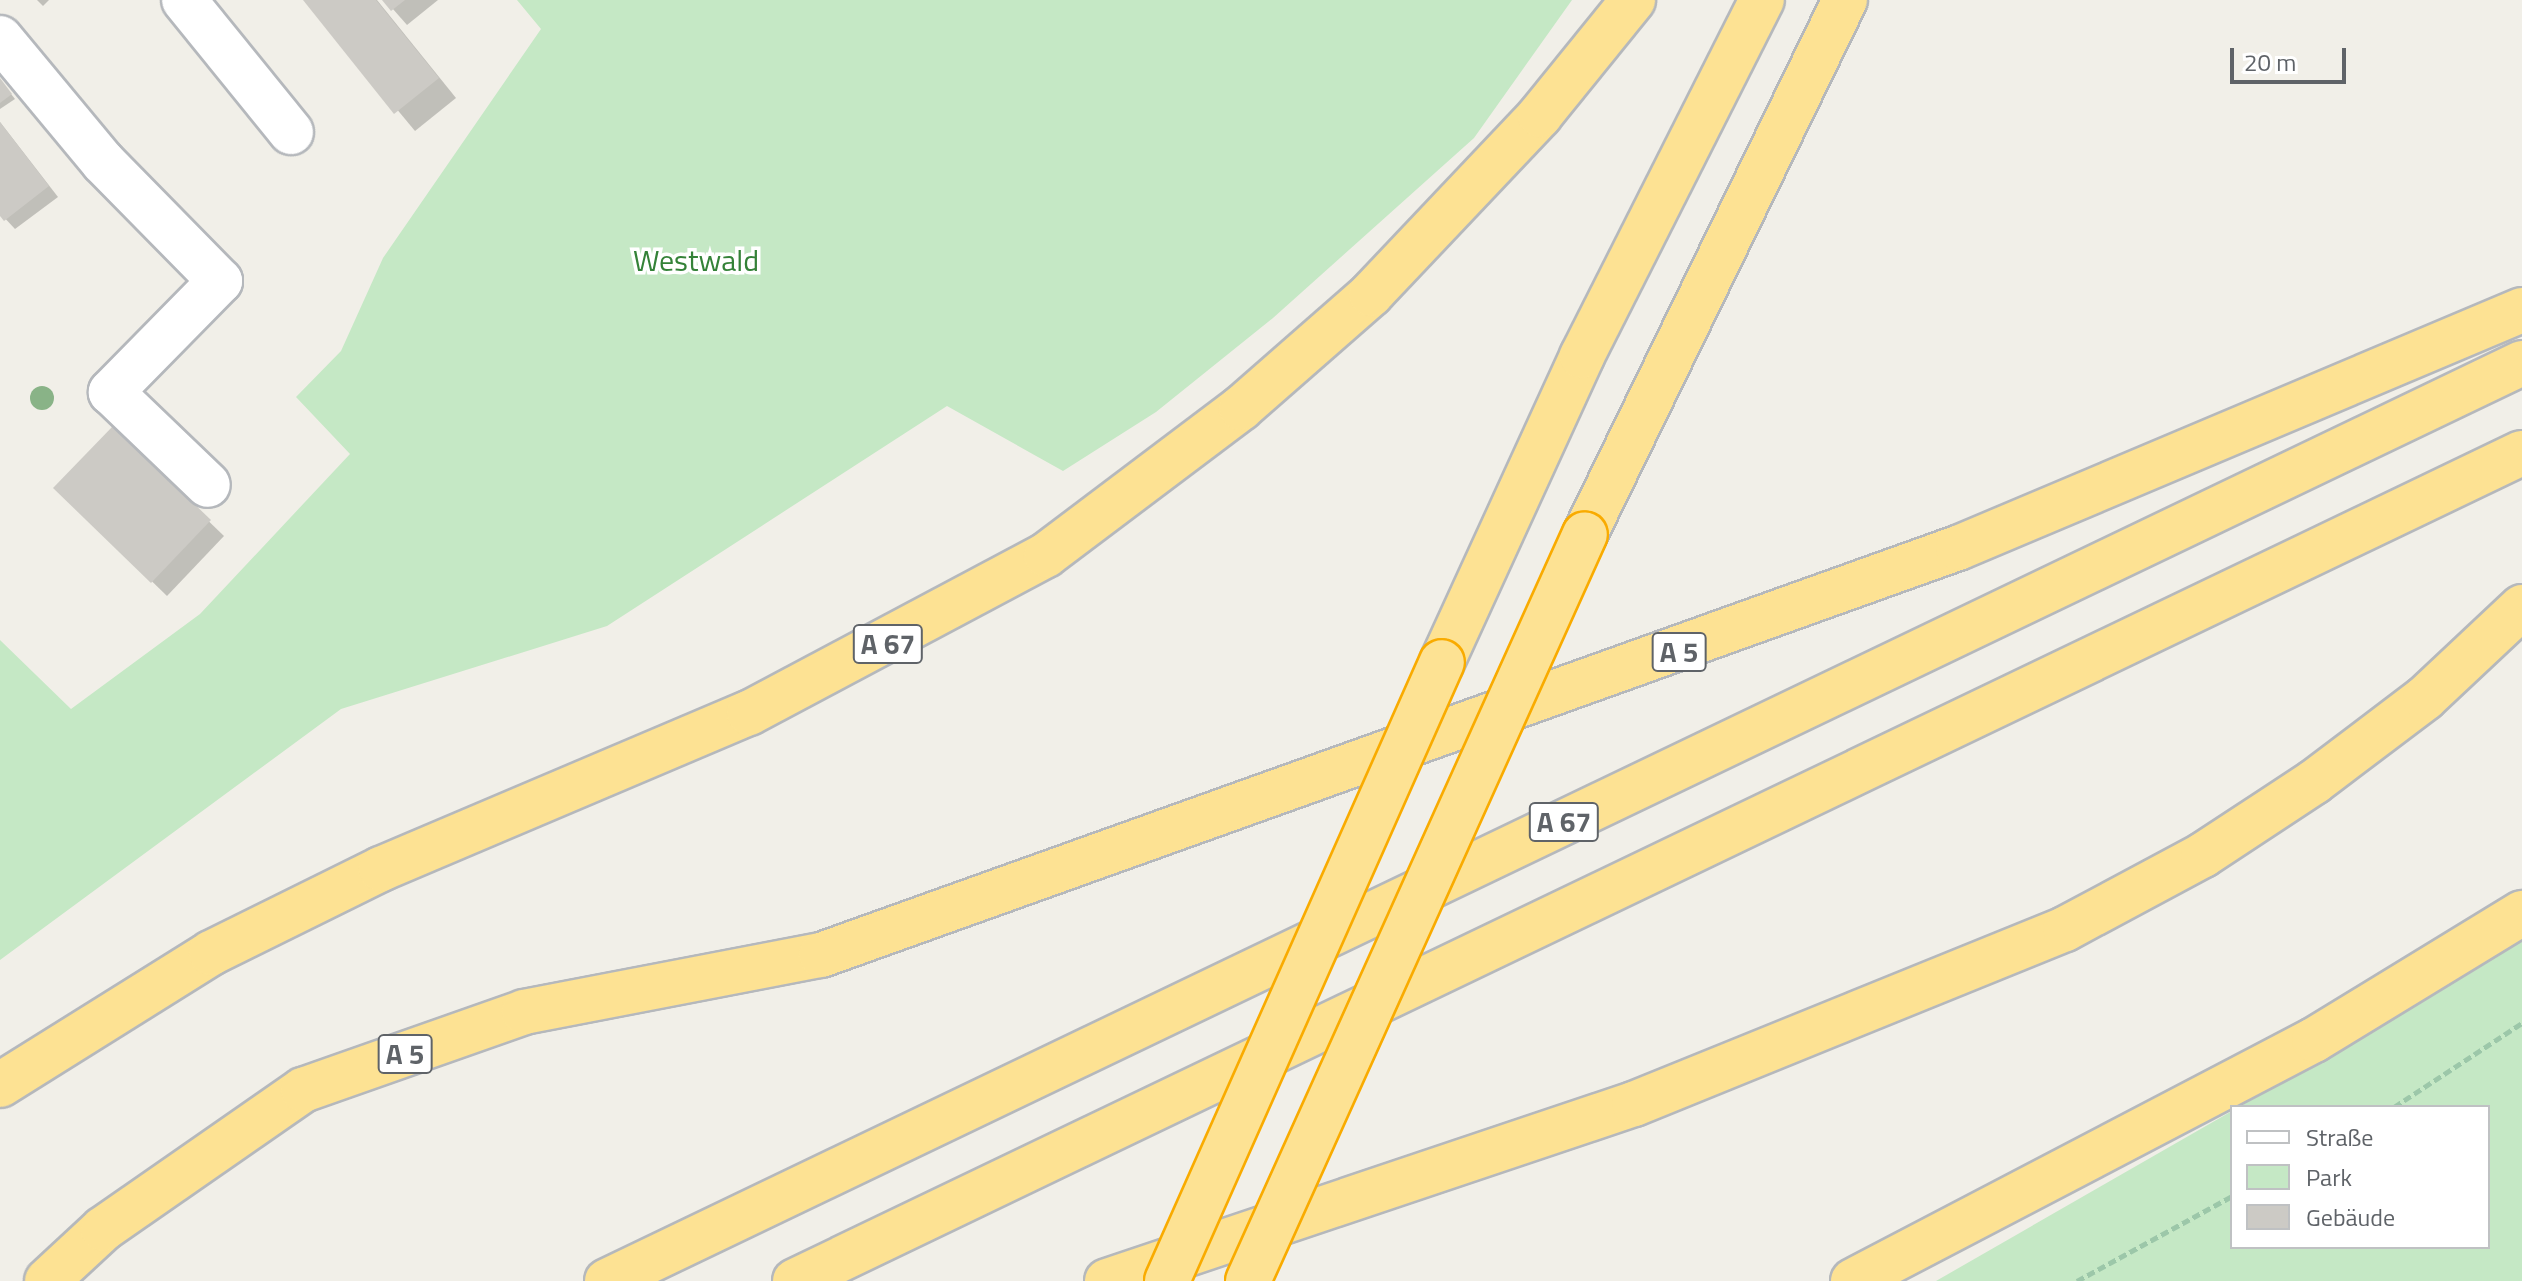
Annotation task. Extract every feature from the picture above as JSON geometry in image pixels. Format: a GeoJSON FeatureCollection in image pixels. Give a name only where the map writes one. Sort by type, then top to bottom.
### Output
{"type":"FeatureCollection","features":[{"type":"Feature","properties":{"kind":"highway","name":"A 67"},"geometry":{"type":"LineString","coordinates":[[0,1085],[211,953],[381,869],[749,713],[1046,555],[1241,408],[1371,294],[1540,115],[1633,0]]}},
{"type":"Feature","properties":{"kind":"highway"},"geometry":{"type":"LineString","coordinates":[[1167,1281],[1442,662],[1582,356],[1762,0]]}},
{"type":"Feature","properties":{"kind":"highway"},"geometry":{"type":"LineString","coordinates":[[1248,1281],[1585,534],[1845,0]]}},
{"type":"Feature","properties":{"kind":"highway","name":"A 5"},"geometry":{"type":"LineString","coordinates":[[47,1281],[103,1229],[303,1090],[524,1012],[821,955],[1958,548],[2522,310]]}},
{"type":"Feature","properties":{"kind":"highway","name":"A 67"},"geometry":{"type":"LineString","coordinates":[[607,1281],[2522,363]]}},
{"type":"Feature","properties":{"kind":"highway"},"geometry":{"type":"LineString","coordinates":[[795,1281],[2522,453]]}},
{"type":"Feature","properties":{"kind":"highway"},"geometry":{"type":"LineString","coordinates":[[1107,1281],[1634,1104],[2065,929],[2203,855],[2314,782],[2425,698],[2522,607]]}},
{"type":"Feature","properties":{"kind":"highway"},"geometry":{"type":"LineString","coordinates":[[1853,1281],[2314,1040],[2522,913]]}},
{"type":"Feature","properties":{"kind":"lane"},"geometry":{"type":"LineString","coordinates":[[184,0],[291,132]]}},
{"type":"Feature","properties":{"kind":"lane"},"geometry":{"type":"LineString","coordinates":[[0,38],[103,162],[220,281],[111,392],[208,485]]}},
{"type":"Feature","properties":{"kind":"path"},"geometry":{"type":"LineString","coordinates":[[2397,1105],[2522,1023]]}},
{"type":"Feature","properties":{"kind":"path"},"geometry":{"type":"LineString","coordinates":[[2077,1281],[2230,1197]]}},
{"type":"Feature","properties":{"kind":"green space","name":"Westwald"},"geometry":{"type":"Polygon","coordinates":[[[517,0],[1572,0],[1474,138],[1273,318],[1156,412],[1063,471],[947,406],[607,626],[341,709],[0,960],[0,640],[71,709],[200,614],[350,454],[296,397],[341,351],[383,258],[541,29],[517,0]]]}},
{"type":"Feature","properties":{"kind":"green space"},"geometry":{"type":"Polygon","coordinates":[[[2522,938],[2522,1281],[1936,1281],[2230,1112],[2230,1249],[2490,1249],[2490,1105],[2242,1105],[2522,938]]]}},
{"type":"Feature","properties":{"kind":"building"},"geometry":{"type":"Polygon","coordinates":[[[303,0],[376,0],[439,78],[394,114],[303,0]]]}},
{"type":"Feature","properties":{"kind":"building"},"geometry":{"type":"Polygon","coordinates":[[[382,0],[405,0],[391,11],[382,0]]]}},
{"type":"Feature","properties":{"kind":"building"},"geometry":{"type":"Polygon","coordinates":[[[0,78],[12,94],[0,103],[0,78]]]}},
{"type":"Feature","properties":{"kind":"building"},"geometry":{"type":"Polygon","coordinates":[[[0,122],[49,186],[4,221],[0,216],[0,122]]]}},
{"type":"Feature","properties":{"kind":"building"},"geometry":{"type":"Polygon","coordinates":[[[113,426],[211,520],[151,583],[53,488],[113,426]]]}}]}
